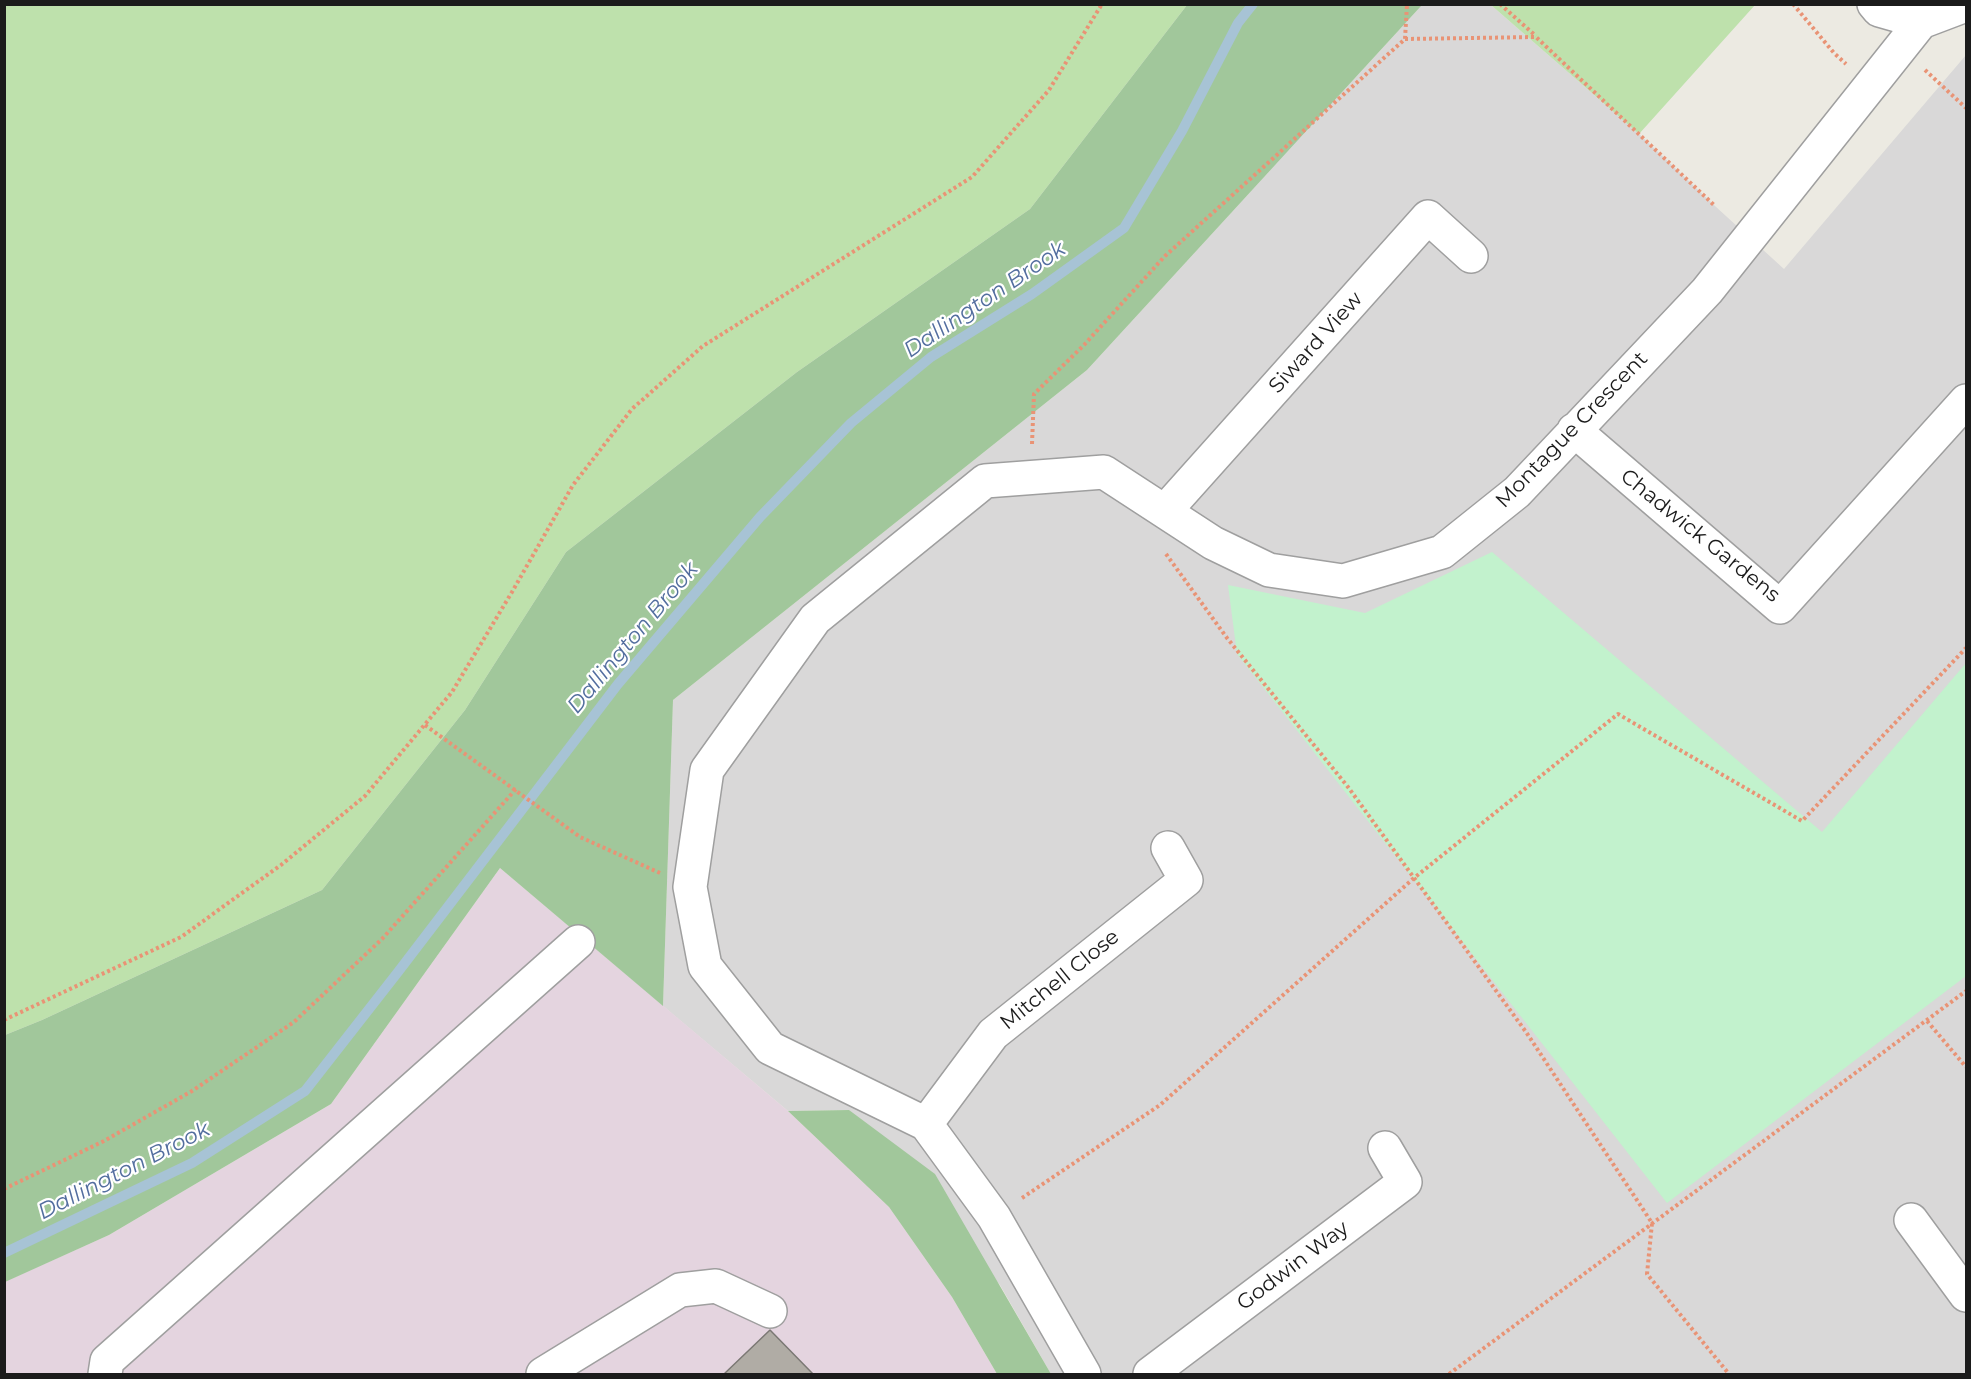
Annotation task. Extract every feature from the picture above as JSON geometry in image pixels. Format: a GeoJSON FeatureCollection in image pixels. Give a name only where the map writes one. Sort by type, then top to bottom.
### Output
{"type":"FeatureCollection","features":[{"type":"Feature","properties":{"kind":"street"},"geometry":{"type":"LineString","coordinates":[[1874,4],[1879,10],[1921,22],[1966,5]]}},
{"type":"Feature","properties":{"kind":"street","name":"Montague Crescent"},"geometry":{"type":"LineString","coordinates":[[1084,1374],[994,1217],[926,1124],[770,1048],[705,966],[690,887],[707,770],[815,619],[985,481],[1104,472],[1213,543],[1269,570],[1343,581],[1442,552],[1517,492],[1707,291],[1921,22]]}},
{"type":"Feature","properties":{"kind":"street","name":"Siward View"},"geometry":{"type":"LineString","coordinates":[[1165,512],[1428,217],[1471,256]]}},
{"type":"Feature","properties":{"kind":"street","name":"Chadwick Gardens"},"geometry":{"type":"LineString","coordinates":[[1574,430],[1780,607],[1966,401]]}},
{"type":"Feature","properties":{"kind":"street","name":"Mitchell Close"},"geometry":{"type":"LineString","coordinates":[[926,1124],[993,1034],[1186,880],[1168,848]]}},
{"type":"Feature","properties":{"kind":"street"},"geometry":{"type":"LineString","coordinates":[[105,1374],[107,1361],[578,942]]}},
{"type":"Feature","properties":{"kind":"street","name":"Godwin Way"},"geometry":{"type":"LineString","coordinates":[[1150,1374],[1405,1182],[1385,1148]]}},
{"type":"Feature","properties":{"kind":"street"},"geometry":{"type":"LineString","coordinates":[[1911,1220],[1966,1295]]}},
{"type":"Feature","properties":{"kind":"street"},"geometry":{"type":"LineString","coordinates":[[543,1374],[680,1290],[716,1286],[770,1311]]}},
{"type":"Feature","properties":{"kind":"path"},"geometry":{"type":"LineString","coordinates":[[4,1020],[181,937],[280,865],[365,796],[452,692],[573,485],[632,409],[703,346],[972,177],[1050,90],[1102,4]]}},
{"type":"Feature","properties":{"kind":"path"},"geometry":{"type":"LineString","coordinates":[[1405,39],[1407,4]]}},
{"type":"Feature","properties":{"kind":"path"},"geometry":{"type":"LineString","coordinates":[[1500,4],[1715,206]]}},
{"type":"Feature","properties":{"kind":"path"},"geometry":{"type":"LineString","coordinates":[[1793,4],[1834,53],[1871,86]]}},
{"type":"Feature","properties":{"kind":"path"},"geometry":{"type":"LineString","coordinates":[[1030,478],[1034,394],[1084,345],[1165,256],[1405,39],[1536,37]]}},
{"type":"Feature","properties":{"kind":"path"},"geometry":{"type":"LineString","coordinates":[[1922,67],[1966,108]]}},
{"type":"Feature","properties":{"kind":"path"},"geometry":{"type":"LineString","coordinates":[[1159,545],[1227,638],[1348,787],[1526,1032],[1652,1223],[1647,1274],[1729,1374]]}},
{"type":"Feature","properties":{"kind":"path"},"geometry":{"type":"LineString","coordinates":[[994,1217],[1160,1104],[1414,878],[1618,714],[1802,821],[1966,648]]}},
{"type":"Feature","properties":{"kind":"path"},"geometry":{"type":"LineString","coordinates":[[425,725],[580,837],[690,887]]}},
{"type":"Feature","properties":{"kind":"path"},"geometry":{"type":"LineString","coordinates":[[4,1189],[104,1141],[192,1091],[294,1022],[382,939],[516,789]]}},
{"type":"Feature","properties":{"kind":"path"},"geometry":{"type":"LineString","coordinates":[[1449,1374],[1966,991]]}},
{"type":"Feature","properties":{"kind":"path"},"geometry":{"type":"LineString","coordinates":[[1927,1021],[1966,1067]]}},
{"type":"Feature","properties":{"kind":"shaded area"},"geometry":{"type":"Polygon","coordinates":[[[1422,5],[1491,5],[1639,134],[1784,269],[1966,55],[1966,1374],[1051,1374],[1000,1285],[849,1110],[788,1111],[663,1006],[673,700],[1087,370],[1422,5]]]}},
{"type":"Feature","properties":{"kind":"shaded area"},"geometry":{"type":"Polygon","coordinates":[[[500,868],[788,1111],[889,1207],[952,1297],[997,1374],[5,1374],[4,1282],[109,1235],[331,1104],[500,868]]]}},
{"type":"Feature","properties":{"kind":"green space"},"geometry":{"type":"Polygon","coordinates":[[[5,5],[1187,5],[1030,209],[797,372],[566,552],[465,710],[322,890],[5,1035],[5,5]]]}},
{"type":"Feature","properties":{"kind":"green space"},"geometry":{"type":"Polygon","coordinates":[[[1187,5],[1422,5],[1087,370],[673,700],[663,1006],[500,868],[331,1104],[109,1235],[5,1282],[5,1035],[322,890],[465,710],[566,552],[797,372],[1030,209],[1187,5]]]}},
{"type":"Feature","properties":{"kind":"green space"},"geometry":{"type":"Polygon","coordinates":[[[1491,5],[1755,5],[1639,134],[1491,5]]]}},
{"type":"Feature","properties":{"kind":"green space"},"geometry":{"type":"Polygon","coordinates":[[[1492,552],[1822,832],[1966,663],[1966,976],[1667,1203],[1237,654],[1228,585],[1365,613],[1492,552]]]}},
{"type":"Feature","properties":{"kind":"green space"},"geometry":{"type":"Polygon","coordinates":[[[849,1110],[935,1174],[1051,1374],[997,1374],[952,1297],[889,1207],[788,1111],[849,1110]]]}},
{"type":"Feature","properties":{"kind":"building"},"geometry":{"type":"Polygon","coordinates":[[[770,1330],[813,1374],[724,1374],[770,1330]]]}},
{"type":"Feature","properties":{"kind":"waterway","name":"Dallington Brook"},"geometry":{"type":"LineString","coordinates":[[4,1253],[192,1163],[305,1091],[618,684],[760,517],[851,423],[931,357],[1032,294],[1124,228],[1182,131],[1238,23],[1253,4]]}}]}
